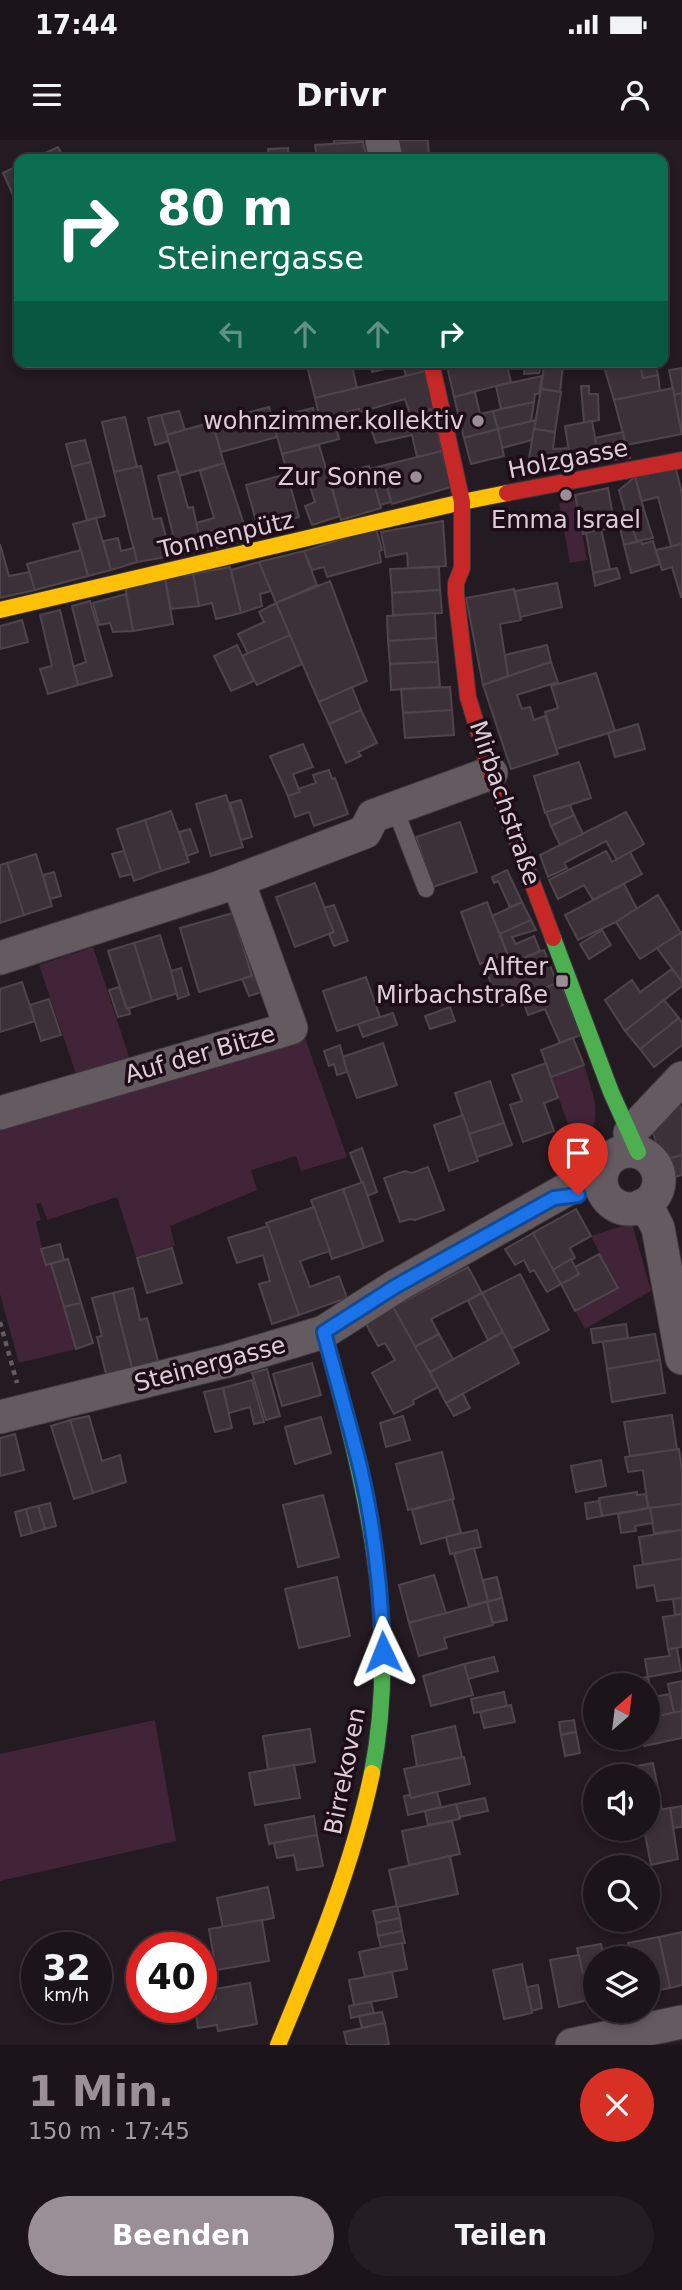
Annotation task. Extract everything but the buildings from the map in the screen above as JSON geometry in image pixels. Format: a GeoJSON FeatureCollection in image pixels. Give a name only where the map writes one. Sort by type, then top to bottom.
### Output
{"type":"FeatureCollection","features":[{"type":"Feature","properties":{"kind":"street","name":"Mirbachstraße"},"geometry":{"type":"LineString","coordinates":[[432,368],[462,502],[462,568],[456,583],[468,697],[491,773],[611,1092],[634,1143],[654,1164],[658,1173],[656,1192],[645,1203]]}},
{"type":"Feature","properties":{"kind":"street","name":"Holzgasse"},"geometry":{"type":"LineString","coordinates":[[462,502],[682,460]]}},
{"type":"Feature","properties":{"kind":"street","name":"Tonnenpütz"},"geometry":{"type":"LineString","coordinates":[[0,611],[462,502]]}},
{"type":"Feature","properties":{"kind":"street"},"geometry":{"type":"LineString","coordinates":[[0,958],[238,881],[365,832],[373,816],[491,773]]}},
{"type":"Feature","properties":{"kind":"street","name":"Auf der Bitze"},"geometry":{"type":"LineString","coordinates":[[0,1113],[291,1028],[238,881]]}},
{"type":"Feature","properties":{"kind":"street"},"geometry":{"type":"LineString","coordinates":[[682,1079],[634,1143],[609,1160],[605,1178],[614,1204],[623,1208],[645,1203],[682,1212]]}},
{"type":"Feature","properties":{"kind":"street","name":"Mirbachstraße"},"geometry":{"type":"LineString","coordinates":[[605,1178],[614,1110],[611,1092]]}},
{"type":"Feature","properties":{"kind":"street","name":"Steinergasse"},"geometry":{"type":"LineString","coordinates":[[12,1414],[227,1361],[324,1332],[396,1286],[554,1198],[605,1178]]}},
{"type":"Feature","properties":{"kind":"street"},"geometry":{"type":"LineString","coordinates":[[645,1203],[658,1228],[682,1358]]}},
{"type":"Feature","properties":{"kind":"street","name":"Birrekoven"},"geometry":{"type":"LineString","coordinates":[[278,2045],[330,1919],[364,1812],[382,1696],[381,1600],[372,1526],[361,1471],[324,1332]]}},
{"type":"Feature","properties":{"kind":"street"},"geometry":{"type":"LineString","coordinates":[[572,2045],[682,2022]]}},
{"type":"Feature","properties":{"kind":"lane"},"geometry":{"type":"LineString","coordinates":[[395,809],[426,889]]}},
{"type":"Feature","properties":{"kind":"path"},"geometry":{"type":"LineString","coordinates":[[0,1322],[12,1414]]}},
{"type":"Feature","properties":{"kind":"shaded area"},"geometry":{"type":"Polygon","coordinates":[[[576,500],[587,560],[570,563],[559,503],[576,500]]]}},
{"type":"Feature","properties":{"kind":"shaded area"},"geometry":{"type":"Polygon","coordinates":[[[93,947],[131,1063],[78,1080],[39,965],[93,947]]]}},
{"type":"Feature","properties":{"kind":"shaded area"},"geometry":{"type":"Polygon","coordinates":[[[304,1035],[347,1157],[301,1171],[296,1156],[251,1170],[257,1190],[170,1226],[175,1246],[136,1257],[117,1197],[47,1220],[41,1203],[36,1204],[41,1220],[36,1222],[46,1265],[51,1264],[76,1349],[19,1363],[0,1294],[0,1122],[304,1035]]]}},
{"type":"Feature","properties":{"kind":"shaded area"},"geometry":{"type":"Polygon","coordinates":[[[584,1065],[594,1100],[595,1120],[579,1154],[551,1077],[584,1065]]]}},
{"type":"Feature","properties":{"kind":"shaded area"},"geometry":{"type":"Polygon","coordinates":[[[632,1223],[651,1291],[585,1329],[575,1311],[617,1288],[591,1236],[632,1223]]]}},
{"type":"Feature","properties":{"kind":"shaded area"},"geometry":{"type":"Polygon","coordinates":[[[155,1720],[176,1841],[0,1881],[0,1754],[155,1720]]]}},
{"type":"Feature","properties":{"kind":"traffic: fast"},"geometry":{"type":"LineString","coordinates":[[553,938],[611,1092],[638,1152]]}},
{"type":"Feature","properties":{"kind":"traffic: fast"},"geometry":{"type":"LineString","coordinates":[[324,1332],[364,1496],[380,1605],[383,1660],[380,1716],[372,1773]]}},
{"type":"Feature","properties":{"kind":"traffic: slow"},"geometry":{"type":"LineString","coordinates":[[0,610],[507,493]]}},
{"type":"Feature","properties":{"kind":"traffic: slow"},"geometry":{"type":"LineString","coordinates":[[278,2045],[319,1945],[343,1877],[372,1773]]}},
{"type":"Feature","properties":{"kind":"traffic: jam"},"geometry":{"type":"LineString","coordinates":[[432,368],[462,502],[462,568],[456,583],[456,594],[468,697],[491,773],[553,938]]}},
{"type":"Feature","properties":{"kind":"traffic: jam"},"geometry":{"type":"LineString","coordinates":[[507,493],[682,460]]}},
{"type":"Feature","properties":{"kind":"place","name":"wohnzimmer.kollektiv"},"geometry":{"type":"Point","coordinates":[478,421]}},
{"type":"Feature","properties":{"kind":"place","name":"Zur Sonne"},"geometry":{"type":"Point","coordinates":[416,477]}},
{"type":"Feature","properties":{"kind":"place","name":"Emma Israel"},"geometry":{"type":"Point","coordinates":[566,495]}},
{"type":"Feature","properties":{"kind":"place","name":"Alfter Mirbachstraße"},"geometry":{"type":"Point","coordinates":[562,981]}},
{"type":"Feature","properties":{"kind":"route"},"geometry":{"type":"LineString","coordinates":[[383,1652],[380,1591],[372,1526],[361,1471],[324,1332],[396,1286],[554,1198],[578,1195]]}}]}
